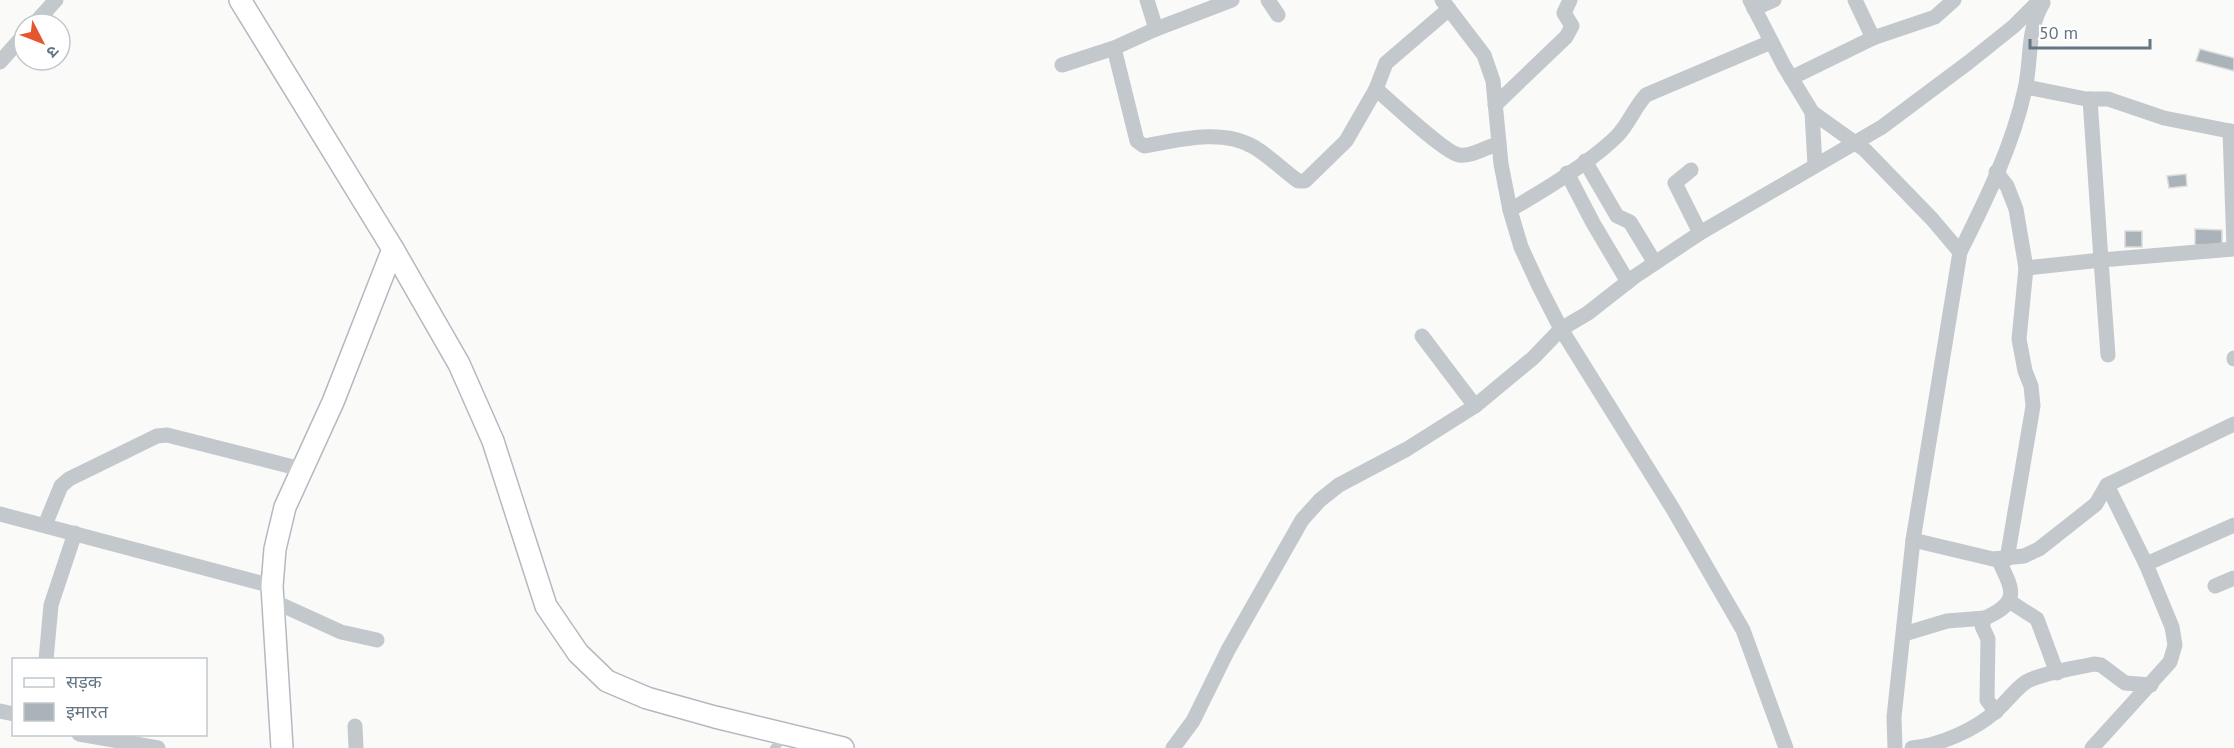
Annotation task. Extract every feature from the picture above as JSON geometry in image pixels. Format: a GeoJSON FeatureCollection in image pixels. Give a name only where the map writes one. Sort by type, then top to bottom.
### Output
{"type":"FeatureCollection","features":[{"type":"Feature","properties":{"kind":"main road"},"geometry":{"type":"LineString","coordinates":[[240,0],[393,249],[459,364],[493,441],[546,606],[578,653],[607,681],[647,698],[781,742],[843,748]]}},
{"type":"Feature","properties":{"kind":"main road"},"geometry":{"type":"LineString","coordinates":[[282,748],[273,593],[276,549],[285,507],[333,402],[393,249]]}},
{"type":"Feature","properties":{"kind":"street"},"geometry":{"type":"LineString","coordinates":[[45,12],[56,0]]}},
{"type":"Feature","properties":{"kind":"street"},"geometry":{"type":"LineString","coordinates":[[1147,0],[1156,28]]}},
{"type":"Feature","properties":{"kind":"street"},"geometry":{"type":"LineString","coordinates":[[1062,65],[1114,48],[1156,28],[1232,0]]}},
{"type":"Feature","properties":{"kind":"street"},"geometry":{"type":"LineString","coordinates":[[1268,0],[1278,15]]}},
{"type":"Feature","properties":{"kind":"street"},"geometry":{"type":"LineString","coordinates":[[1495,105],[1566,37],[1572,26],[1564,13],[1569,0]]}},
{"type":"Feature","properties":{"kind":"street"},"geometry":{"type":"LineString","coordinates":[[1774,0],[1752,5],[1812,112],[1873,158],[1932,219],[1960,252]]}},
{"type":"Feature","properties":{"kind":"street"},"geometry":{"type":"LineString","coordinates":[[1855,0],[1873,38]]}},
{"type":"Feature","properties":{"kind":"street"},"geometry":{"type":"LineString","coordinates":[[1791,78],[1873,38],[1935,17],[1954,0]]}},
{"type":"Feature","properties":{"kind":"street"},"geometry":{"type":"LineString","coordinates":[[1173,748],[1194,721],[1228,650],[1302,520],[1320,500],[1339,485],[1416,444],[1476,406],[1533,358],[1561,330],[1700,233],[1882,127],[1970,62],[2014,26],[2040,0]]}},
{"type":"Feature","properties":{"kind":"street"},"geometry":{"type":"LineString","coordinates":[[1895,748],[1894,717],[1913,540],[1960,252],[2009,142],[2026,87],[2028,50],[2036,16],[2045,0]]}},
{"type":"Feature","properties":{"kind":"street"},"geometry":{"type":"LineString","coordinates":[[1114,48],[1137,141],[1144,146],[1214,136],[1235,140],[1253,146],[1298,181],[1305,181],[1346,141],[1376,88],[1386,63],[1445,5],[1484,55],[1493,81],[1501,164],[1510,210],[1521,247],[1561,330],[1673,509],[1743,630],[1786,748]]}},
{"type":"Feature","properties":{"kind":"street"},"geometry":{"type":"LineString","coordinates":[[1510,210],[1539,193],[1618,135],[1635,106],[1646,95],[1772,42]]}},
{"type":"Feature","properties":{"kind":"street"},"geometry":{"type":"LineString","coordinates":[[0,62],[12,48]]}},
{"type":"Feature","properties":{"kind":"street"},"geometry":{"type":"LineString","coordinates":[[2026,87],[2090,99],[2108,99],[2164,118],[2232,131],[2234,249],[2026,268]]}},
{"type":"Feature","properties":{"kind":"street"},"geometry":{"type":"LineString","coordinates":[[1376,88],[1440,144],[1458,155],[1473,153],[1499,144]]}},
{"type":"Feature","properties":{"kind":"street"},"geometry":{"type":"LineString","coordinates":[[2090,99],[2108,355]]}},
{"type":"Feature","properties":{"kind":"street"},"geometry":{"type":"LineString","coordinates":[[1812,112],[1815,165]]}},
{"type":"Feature","properties":{"kind":"street"},"geometry":{"type":"LineString","coordinates":[[1585,161],[1617,216],[1630,222],[1655,263]]}},
{"type":"Feature","properties":{"kind":"street"},"geometry":{"type":"LineString","coordinates":[[1691,170],[1675,183],[1700,233]]}},
{"type":"Feature","properties":{"kind":"street"},"geometry":{"type":"LineString","coordinates":[[1904,634],[1947,621],[1985,618],[2004,609],[2009,601],[2009,583],[2003,559],[2033,406],[2031,386],[2025,371],[2019,339],[2026,268],[2016,209],[2007,186],[1996,172]]}},
{"type":"Feature","properties":{"kind":"street"},"geometry":{"type":"LineString","coordinates":[[1567,173],[1628,282]]}},
{"type":"Feature","properties":{"kind":"street"},"geometry":{"type":"LineString","coordinates":[[1422,336],[1476,406]]}},
{"type":"Feature","properties":{"kind":"street"},"geometry":{"type":"LineString","coordinates":[[1913,540],[2003,559],[2024,556],[2039,549],[2096,504],[2107,484],[2234,424]]}},
{"type":"Feature","properties":{"kind":"street"},"geometry":{"type":"LineString","coordinates":[[45,525],[62,486],[69,479],[157,436],[167,435],[301,469]]}},
{"type":"Feature","properties":{"kind":"street"},"geometry":{"type":"LineString","coordinates":[[2092,748],[2170,662],[2175,645],[2172,627],[2146,564],[2107,484]]}},
{"type":"Feature","properties":{"kind":"street"},"geometry":{"type":"LineString","coordinates":[[0,514],[75,533],[273,593],[341,632],[377,640]]}},
{"type":"Feature","properties":{"kind":"street"},"geometry":{"type":"LineString","coordinates":[[2146,564],[2234,525]]}},
{"type":"Feature","properties":{"kind":"street"},"geometry":{"type":"LineString","coordinates":[[46,658],[51,604],[75,533]]}},
{"type":"Feature","properties":{"kind":"street"},"geometry":{"type":"LineString","coordinates":[[2215,586],[2234,578]]}},
{"type":"Feature","properties":{"kind":"street"},"geometry":{"type":"LineString","coordinates":[[2009,601],[2037,619],[2057,673]]}},
{"type":"Feature","properties":{"kind":"street"},"geometry":{"type":"LineString","coordinates":[[1985,618],[1982,626],[1988,639],[1987,700],[1996,712]]}},
{"type":"Feature","properties":{"kind":"street"},"geometry":{"type":"LineString","coordinates":[[1912,748],[1953,738],[1996,712],[2027,682],[2057,673],[2094,664],[2101,665],[2125,682],[2151,685]]}},
{"type":"Feature","properties":{"kind":"street"},"geometry":{"type":"LineString","coordinates":[[355,726],[356,748]]}},
{"type":"Feature","properties":{"kind":"street"},"geometry":{"type":"LineString","coordinates":[[86,736],[158,748]]}},
{"type":"Feature","properties":{"kind":"building"},"geometry":{"type":"Polygon","coordinates":[[[2200,49],[2234,58],[2234,71],[2196,61],[2200,49]]]}},
{"type":"Feature","properties":{"kind":"building"},"geometry":{"type":"Polygon","coordinates":[[[2186,174],[2187,186],[2169,188],[2167,176],[2186,174]]]}},
{"type":"Feature","properties":{"kind":"building"},"geometry":{"type":"Polygon","coordinates":[[[2195,229],[2222,230],[2222,245],[2195,245],[2195,229]]]}},
{"type":"Feature","properties":{"kind":"building"},"geometry":{"type":"Polygon","coordinates":[[[2125,231],[2142,231],[2142,247],[2125,247],[2125,231]]]}}]}
